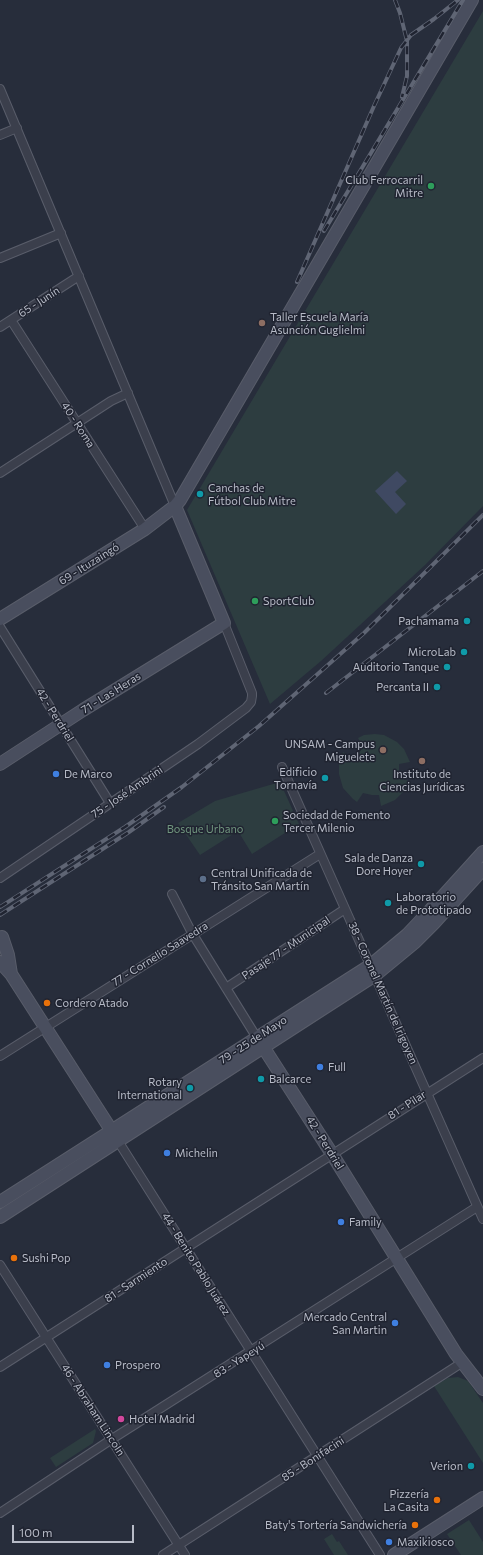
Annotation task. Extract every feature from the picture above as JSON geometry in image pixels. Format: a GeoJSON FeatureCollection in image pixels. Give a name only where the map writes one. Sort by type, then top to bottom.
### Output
{"type":"FeatureCollection","features":[{"type":"Feature","properties":{"kind":"street","name":"69 - Ituzaingó"},"geometry":{"type":"LineString","coordinates":[[0,619],[145,529],[175,506],[472,0]]}},
{"type":"Feature","properties":{"kind":"street"},"geometry":{"type":"LineString","coordinates":[[0,90],[224,623]]}},
{"type":"Feature","properties":{"kind":"street"},"geometry":{"type":"LineString","coordinates":[[0,135],[17,128]]}},
{"type":"Feature","properties":{"kind":"street"},"geometry":{"type":"LineString","coordinates":[[0,258],[60,233]]}},
{"type":"Feature","properties":{"kind":"street","name":"65 - Junín"},"geometry":{"type":"LineString","coordinates":[[0,327],[79,276]]}},
{"type":"Feature","properties":{"kind":"street","name":"40 - Roma"},"geometry":{"type":"LineString","coordinates":[[11,320],[145,529]]}},
{"type":"Feature","properties":{"kind":"street"},"geometry":{"type":"LineString","coordinates":[[0,473],[111,401],[128,393]]}},
{"type":"Feature","properties":{"kind":"street","name":"75 - José Ambrini"},"geometry":{"type":"LineString","coordinates":[[0,878],[198,744],[246,708],[250,702],[252,692],[224,623]]}},
{"type":"Feature","properties":{"kind":"street","name":"71 - Las Heras"},"geometry":{"type":"LineString","coordinates":[[0,764],[224,623]]}},
{"type":"Feature","properties":{"kind":"street","name":"42 - Perdriel"},"geometry":{"type":"LineString","coordinates":[[0,627],[110,803]]}},
{"type":"Feature","properties":{"kind":"street","name":"38 - Coronel Martín de Irigoyen"},"geometry":{"type":"LineString","coordinates":[[282,767],[483,1219]]}},
{"type":"Feature","properties":{"kind":"street","name":"79 - 25 de Mayo"},"geometry":{"type":"LineString","coordinates":[[373,970],[425,916],[483,852]]}},
{"type":"Feature","properties":{"kind":"street","name":"77 - Cornelio Saavedra"},"geometry":{"type":"LineString","coordinates":[[0,1056],[192,933],[320,854]]}},
{"type":"Feature","properties":{"kind":"street","name":"79 - 25 de Mayo"},"geometry":{"type":"LineString","coordinates":[[0,1202],[111,1130],[260,1042],[415,942],[483,869]]}},
{"type":"Feature","properties":{"kind":"street","name":"42 - Perdriel"},"geometry":{"type":"LineString","coordinates":[[172,894],[192,933],[226,988],[398,1259],[456,1354],[483,1389]]}},
{"type":"Feature","properties":{"kind":"street","name":"Pasaje 77 - Municipal"},"geometry":{"type":"LineString","coordinates":[[226,988],[345,909]]}},
{"type":"Feature","properties":{"kind":"street","name":"44 - Benito Pablo Juárez"},"geometry":{"type":"LineString","coordinates":[[2,937],[8,955],[11,974]]}},
{"type":"Feature","properties":{"kind":"street","name":"44 - Benito Pablo Juárez"},"geometry":{"type":"LineString","coordinates":[[0,962],[11,974],[111,1130],[380,1555]]}},
{"type":"Feature","properties":{"kind":"street","name":"79 - 25 de Mayo"},"geometry":{"type":"LineString","coordinates":[[0,1217],[118,1141],[260,1042]]}},
{"type":"Feature","properties":{"kind":"street","name":"81 - Pilar"},"geometry":{"type":"LineString","coordinates":[[332,1154],[483,1058]]}},
{"type":"Feature","properties":{"kind":"street","name":"81 - Sarmiento"},"geometry":{"type":"LineString","coordinates":[[0,1367],[332,1154]]}},
{"type":"Feature","properties":{"kind":"street","name":"83 - Yapeyú"},"geometry":{"type":"LineString","coordinates":[[0,1513],[112,1439],[478,1207]]}},
{"type":"Feature","properties":{"kind":"street","name":"46 - Abraham Lincoln"},"geometry":{"type":"LineString","coordinates":[[0,1265],[185,1555]]}},
{"type":"Feature","properties":{"kind":"street","name":"85 - Bonifacini"},"geometry":{"type":"LineString","coordinates":[[163,1555],[463,1362]]}},
{"type":"Feature","properties":{"kind":"street"},"geometry":{"type":"LineString","coordinates":[[394,1555],[483,1498]]}},
{"type":"Feature","properties":{"kind":"green space","name":"Club Ferrocarril Mitre"},"geometry":{"type":"Polygon","coordinates":[[[483,11],[483,506],[425,565],[321,661],[270,704],[187,510],[483,11]]]}},
{"type":"Feature","properties":{"kind":"green space"},"geometry":{"type":"Polygon","coordinates":[[[364,735],[384,735],[397,742],[404,749],[410,762],[399,764],[399,778],[409,781],[405,790],[395,800],[381,806],[379,795],[363,793],[357,802],[353,799],[343,788],[339,774],[339,764],[343,752],[353,758],[363,748],[358,738],[364,735]]]}},
{"type":"Feature","properties":{"kind":"green space","name":"Bosque Urbano"},"geometry":{"type":"Polygon","coordinates":[[[280,782],[299,824],[252,854],[238,831],[200,855],[178,823],[215,801],[280,782]]]}},
{"type":"Feature","properties":{"kind":"green space"},"geometry":{"type":"Polygon","coordinates":[[[458,1377],[468,1381],[483,1403],[483,1463],[434,1386],[448,1378],[458,1377]]]}},
{"type":"Feature","properties":{"kind":"green space"},"geometry":{"type":"Polygon","coordinates":[[[95,1429],[96,1431],[93,1443],[56,1467],[50,1458],[95,1429]]]}},
{"type":"Feature","properties":{"kind":"green space"},"geometry":{"type":"Polygon","coordinates":[[[469,1520],[483,1542],[483,1555],[461,1555],[447,1534],[469,1520]]]}},
{"type":"Feature","properties":{"kind":"green space"},"geometry":{"type":"Polygon","coordinates":[[[332,1534],[337,1542],[339,1541],[348,1555],[334,1555],[324,1539],[332,1534]]]}},
{"type":"Feature","properties":{"kind":"water"},"geometry":{"type":"Polygon","coordinates":[[[397,471],[407,481],[395,492],[406,504],[396,514],[375,491],[397,471]]]}},
{"type":"Feature","properties":{"kind":"railway"},"geometry":{"type":"LineString","coordinates":[[395,0],[407,41],[407,76],[402,97]]}},
{"type":"Feature","properties":{"kind":"railway"},"geometry":{"type":"LineString","coordinates":[[297,282],[401,48],[411,35],[458,0]]}},
{"type":"Feature","properties":{"kind":"railway"},"geometry":{"type":"LineString","coordinates":[[324,231],[463,0]]}},
{"type":"Feature","properties":{"kind":"railway"},"geometry":{"type":"LineString","coordinates":[[0,907],[125,827],[182,787],[259,726],[364,633],[483,515]]}},
{"type":"Feature","properties":{"kind":"railway"},"geometry":{"type":"LineString","coordinates":[[326,693],[483,571]]}},
{"type":"Feature","properties":{"kind":"railway"},"geometry":{"type":"LineString","coordinates":[[0,915],[129,832],[164,807]]}},
{"type":"Feature","properties":{"kind":"place","name":"Club Ferrocarril Mitre"},"geometry":{"type":"Point","coordinates":[431,186]}},
{"type":"Feature","properties":{"kind":"place","name":"Taller Escuela María Asunción Guglielmi"},"geometry":{"type":"Point","coordinates":[262,323]}},
{"type":"Feature","properties":{"kind":"place","name":"Canchas de Fútbol Club Mitre"},"geometry":{"type":"Point","coordinates":[200,494]}},
{"type":"Feature","properties":{"kind":"place","name":"SportClub"},"geometry":{"type":"Point","coordinates":[255,601]}},
{"type":"Feature","properties":{"kind":"place","name":"Pachamama"},"geometry":{"type":"Point","coordinates":[467,621]}},
{"type":"Feature","properties":{"kind":"place","name":"MicroLab"},"geometry":{"type":"Point","coordinates":[464,652]}},
{"type":"Feature","properties":{"kind":"place","name":"Auditorio Tanque"},"geometry":{"type":"Point","coordinates":[447,667]}},
{"type":"Feature","properties":{"kind":"place","name":"Percanta II"},"geometry":{"type":"Point","coordinates":[437,687]}},
{"type":"Feature","properties":{"kind":"place","name":"UNSAM - Campus Miguelete"},"geometry":{"type":"Point","coordinates":[383,750]}},
{"type":"Feature","properties":{"kind":"place","name":"Instituto de Ciencias Jurídicas"},"geometry":{"type":"Point","coordinates":[422,761]}},
{"type":"Feature","properties":{"kind":"place","name":"De Marco"},"geometry":{"type":"Point","coordinates":[56,774]}},
{"type":"Feature","properties":{"kind":"place","name":"Edificio Tornavía"},"geometry":{"type":"Point","coordinates":[325,778]}},
{"type":"Feature","properties":{"kind":"place","name":"Sociedad de Fomento Tercer Milenio"},"geometry":{"type":"Point","coordinates":[275,821]}},
{"type":"Feature","properties":{"kind":"place","name":"Sala de Danza Dore Hoyer"},"geometry":{"type":"Point","coordinates":[421,864]}},
{"type":"Feature","properties":{"kind":"place","name":"Central Unificada de Tránsito San Martín"},"geometry":{"type":"Point","coordinates":[203,879]}},
{"type":"Feature","properties":{"kind":"place","name":"Laboratorio de Prototipado"},"geometry":{"type":"Point","coordinates":[388,903]}},
{"type":"Feature","properties":{"kind":"place","name":"Cordero Atado"},"geometry":{"type":"Point","coordinates":[47,1003]}},
{"type":"Feature","properties":{"kind":"place","name":"Full"},"geometry":{"type":"Point","coordinates":[320,1067]}},
{"type":"Feature","properties":{"kind":"place","name":"Balcarce"},"geometry":{"type":"Point","coordinates":[261,1079]}},
{"type":"Feature","properties":{"kind":"place","name":"Rotary International"},"geometry":{"type":"Point","coordinates":[190,1088]}},
{"type":"Feature","properties":{"kind":"place","name":"Michelin"},"geometry":{"type":"Point","coordinates":[167,1153]}},
{"type":"Feature","properties":{"kind":"place","name":"Family"},"geometry":{"type":"Point","coordinates":[341,1222]}},
{"type":"Feature","properties":{"kind":"place","name":"Sushi Pop"},"geometry":{"type":"Point","coordinates":[14,1258]}},
{"type":"Feature","properties":{"kind":"place","name":"Mercado Central San Martin"},"geometry":{"type":"Point","coordinates":[395,1323]}},
{"type":"Feature","properties":{"kind":"place","name":"Prospero"},"geometry":{"type":"Point","coordinates":[107,1365]}},
{"type":"Feature","properties":{"kind":"place","name":"Hotel Madrid"},"geometry":{"type":"Point","coordinates":[121,1419]}},
{"type":"Feature","properties":{"kind":"place","name":"Verion"},"geometry":{"type":"Point","coordinates":[471,1466]}},
{"type":"Feature","properties":{"kind":"place","name":"Pizzería La Casita"},"geometry":{"type":"Point","coordinates":[437,1500]}},
{"type":"Feature","properties":{"kind":"place","name":"Baty's Tortería Sandwichería"},"geometry":{"type":"Point","coordinates":[415,1525]}},
{"type":"Feature","properties":{"kind":"place","name":"Maxikiosco"},"geometry":{"type":"Point","coordinates":[389,1542]}}]}
